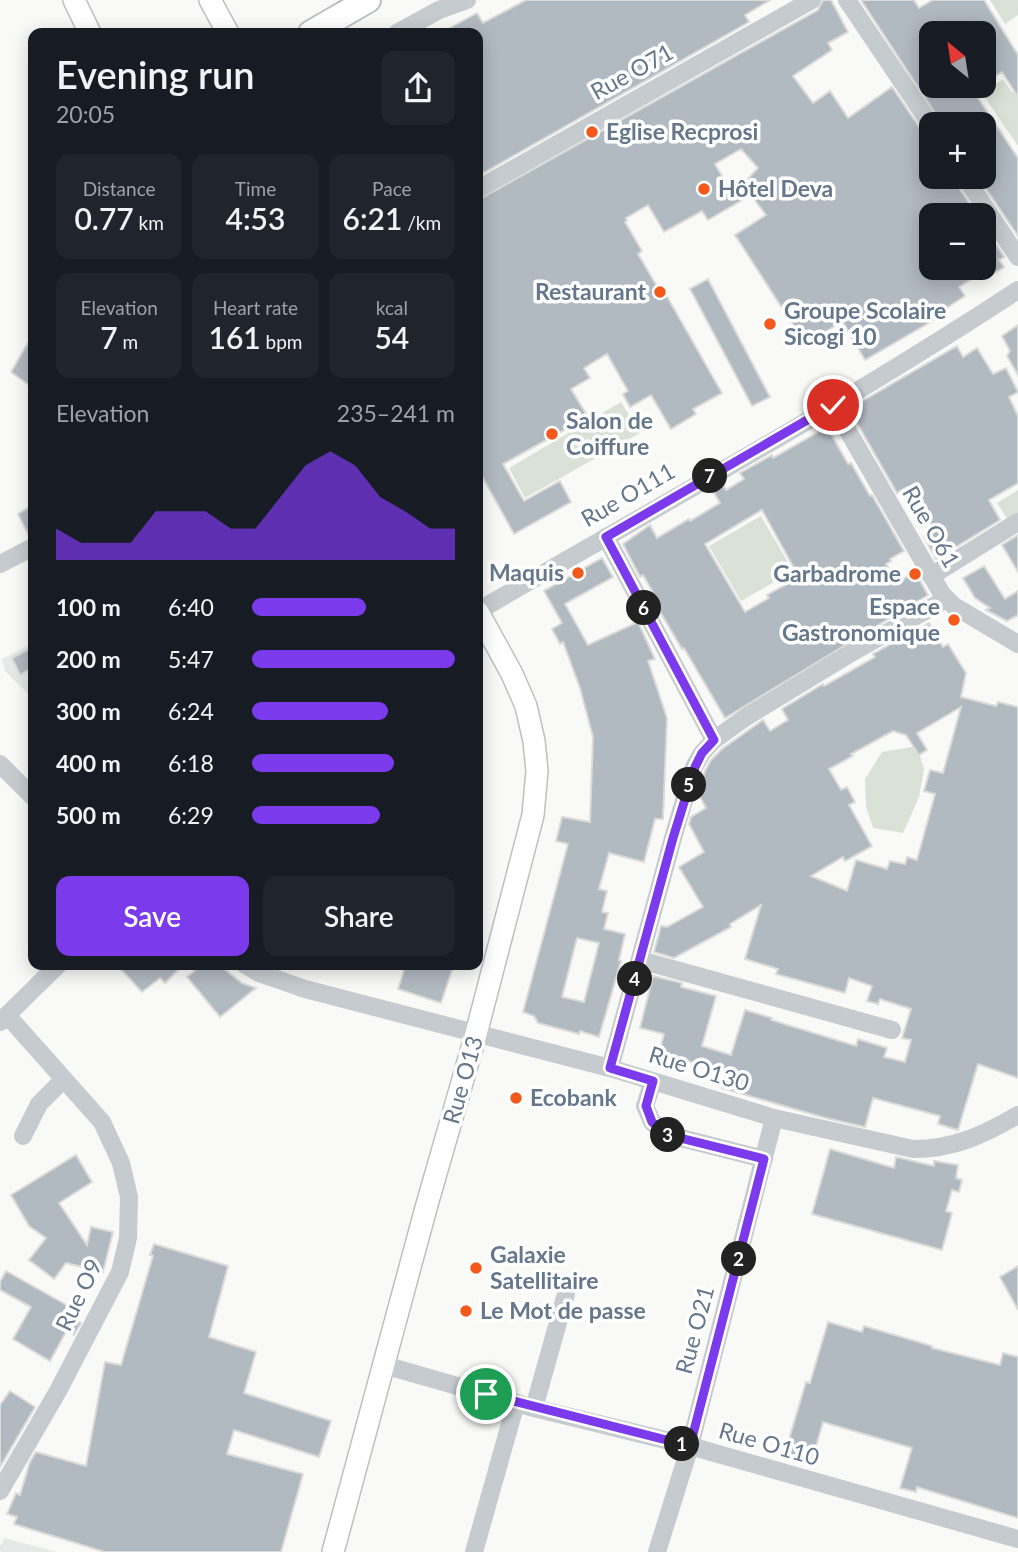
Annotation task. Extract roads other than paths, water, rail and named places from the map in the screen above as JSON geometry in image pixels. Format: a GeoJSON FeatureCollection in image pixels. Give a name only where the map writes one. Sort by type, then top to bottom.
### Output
{"type":"FeatureCollection","features":[{"type":"Feature","properties":{"kind":"highway"},"geometry":{"type":"LineString","coordinates":[[320,28],[368,0]]}},
{"type":"Feature","properties":{"kind":"main road"},"geometry":{"type":"LineString","coordinates":[[74,0],[88,28]]}},
{"type":"Feature","properties":{"kind":"main road"},"geometry":{"type":"LineString","coordinates":[[210,0],[225,28]]}},
{"type":"Feature","properties":{"kind":"main road","name":"Rue O13"},"geometry":{"type":"LineString","coordinates":[[334,1552],[533,815],[537,771],[526,706],[483,621]]}},
{"type":"Feature","properties":{"kind":"street"},"geometry":{"type":"LineString","coordinates":[[406,28],[439,10],[467,0]]}},
{"type":"Feature","properties":{"kind":"street","name":"Rue O71"},"geometry":{"type":"LineString","coordinates":[[483,186],[812,0]]}},
{"type":"Feature","properties":{"kind":"street"},"geometry":{"type":"LineString","coordinates":[[847,0],[922,112]]}},
{"type":"Feature","properties":{"kind":"street"},"geometry":{"type":"LineString","coordinates":[[973,189],[1018,257]]}},
{"type":"Feature","properties":{"kind":"street","name":"Rue O111"},"geometry":{"type":"LineString","coordinates":[[483,609],[942,340],[1018,290]]}},
{"type":"Feature","properties":{"kind":"street","name":"Rue O61"},"geometry":{"type":"LineString","coordinates":[[833,405],[946,599],[1018,644]]}},
{"type":"Feature","properties":{"kind":"street"},"geometry":{"type":"LineString","coordinates":[[931,576],[1018,522]]}},
{"type":"Feature","properties":{"kind":"street"},"geometry":{"type":"LineString","coordinates":[[606,537],[714,740]]}},
{"type":"Feature","properties":{"kind":"street"},"geometry":{"type":"LineString","coordinates":[[0,564],[28,550]]}},
{"type":"Feature","properties":{"kind":"street"},"geometry":{"type":"LineString","coordinates":[[610,1068],[673,838],[695,767],[702,753],[714,740],[836,662],[946,599]]}},
{"type":"Feature","properties":{"kind":"street"},"geometry":{"type":"LineString","coordinates":[[1002,634],[1018,625]]}},
{"type":"Feature","properties":{"kind":"street"},"geometry":{"type":"LineString","coordinates":[[0,764],[28,792]]}},
{"type":"Feature","properties":{"kind":"street"},"geometry":{"type":"LineString","coordinates":[[640,960],[892,1030]]}},
{"type":"Feature","properties":{"kind":"street"},"geometry":{"type":"LineString","coordinates":[[3,1019],[52,970]]}},
{"type":"Feature","properties":{"kind":"street","name":"Rue O130"},"geometry":{"type":"LineString","coordinates":[[255,970],[305,989],[610,1068],[774,1118],[913,1149],[937,1149],[984,1133],[1018,1115]]}},
{"type":"Feature","properties":{"kind":"street","name":"Rue O9"},"geometry":{"type":"LineString","coordinates":[[0,1491],[58,1391],[120,1272],[128,1238],[129,1197],[114,1144],[102,1122],[64,1079],[3,1019]]}},
{"type":"Feature","properties":{"kind":"street"},"geometry":{"type":"LineString","coordinates":[[23,1136],[39,1104],[64,1079]]}},
{"type":"Feature","properties":{"kind":"street"},"geometry":{"type":"LineString","coordinates":[[653,1081],[646,1106],[652,1122],[668,1135],[764,1159]]}},
{"type":"Feature","properties":{"kind":"street","name":"Rue O21"},"geometry":{"type":"LineString","coordinates":[[657,1552],[690,1446],[774,1118]]}},
{"type":"Feature","properties":{"kind":"street"},"geometry":{"type":"LineString","coordinates":[[534,1408],[566,1294]]}},
{"type":"Feature","properties":{"kind":"street","name":"Rue O110"},"geometry":{"type":"LineString","coordinates":[[384,1365],[534,1408],[690,1446],[1018,1539]]}},
{"type":"Feature","properties":{"kind":"street"},"geometry":{"type":"LineString","coordinates":[[474,1552],[516,1403]]}},
{"type":"Feature","properties":{"kind":"place","name":"Eglise Recprosi"},"geometry":{"type":"Point","coordinates":[592,132]}},
{"type":"Feature","properties":{"kind":"place","name":"Hôtel Deva"},"geometry":{"type":"Point","coordinates":[704,189]}},
{"type":"Feature","properties":{"kind":"place","name":"Restaurant"},"geometry":{"type":"Point","coordinates":[660,292]}},
{"type":"Feature","properties":{"kind":"place","name":"Groupe Scolaire Sicogi 10"},"geometry":{"type":"Point","coordinates":[770,324]}},
{"type":"Feature","properties":{"kind":"place","name":"Salon de Coiffure"},"geometry":{"type":"Point","coordinates":[552,434]}},
{"type":"Feature","properties":{"kind":"place","name":"Maquis"},"geometry":{"type":"Point","coordinates":[578,573]}},
{"type":"Feature","properties":{"kind":"place","name":"Garbadrome"},"geometry":{"type":"Point","coordinates":[915,574]}},
{"type":"Feature","properties":{"kind":"place","name":"Espace Gastronomique"},"geometry":{"type":"Point","coordinates":[954,620]}},
{"type":"Feature","properties":{"kind":"place","name":"Ecobank"},"geometry":{"type":"Point","coordinates":[516,1098]}},
{"type":"Feature","properties":{"kind":"place","name":"Galaxie Satellitaire"},"geometry":{"type":"Point","coordinates":[476,1268]}},
{"type":"Feature","properties":{"kind":"place","name":"Le Mot de passe"},"geometry":{"type":"Point","coordinates":[466,1311]}}]}
